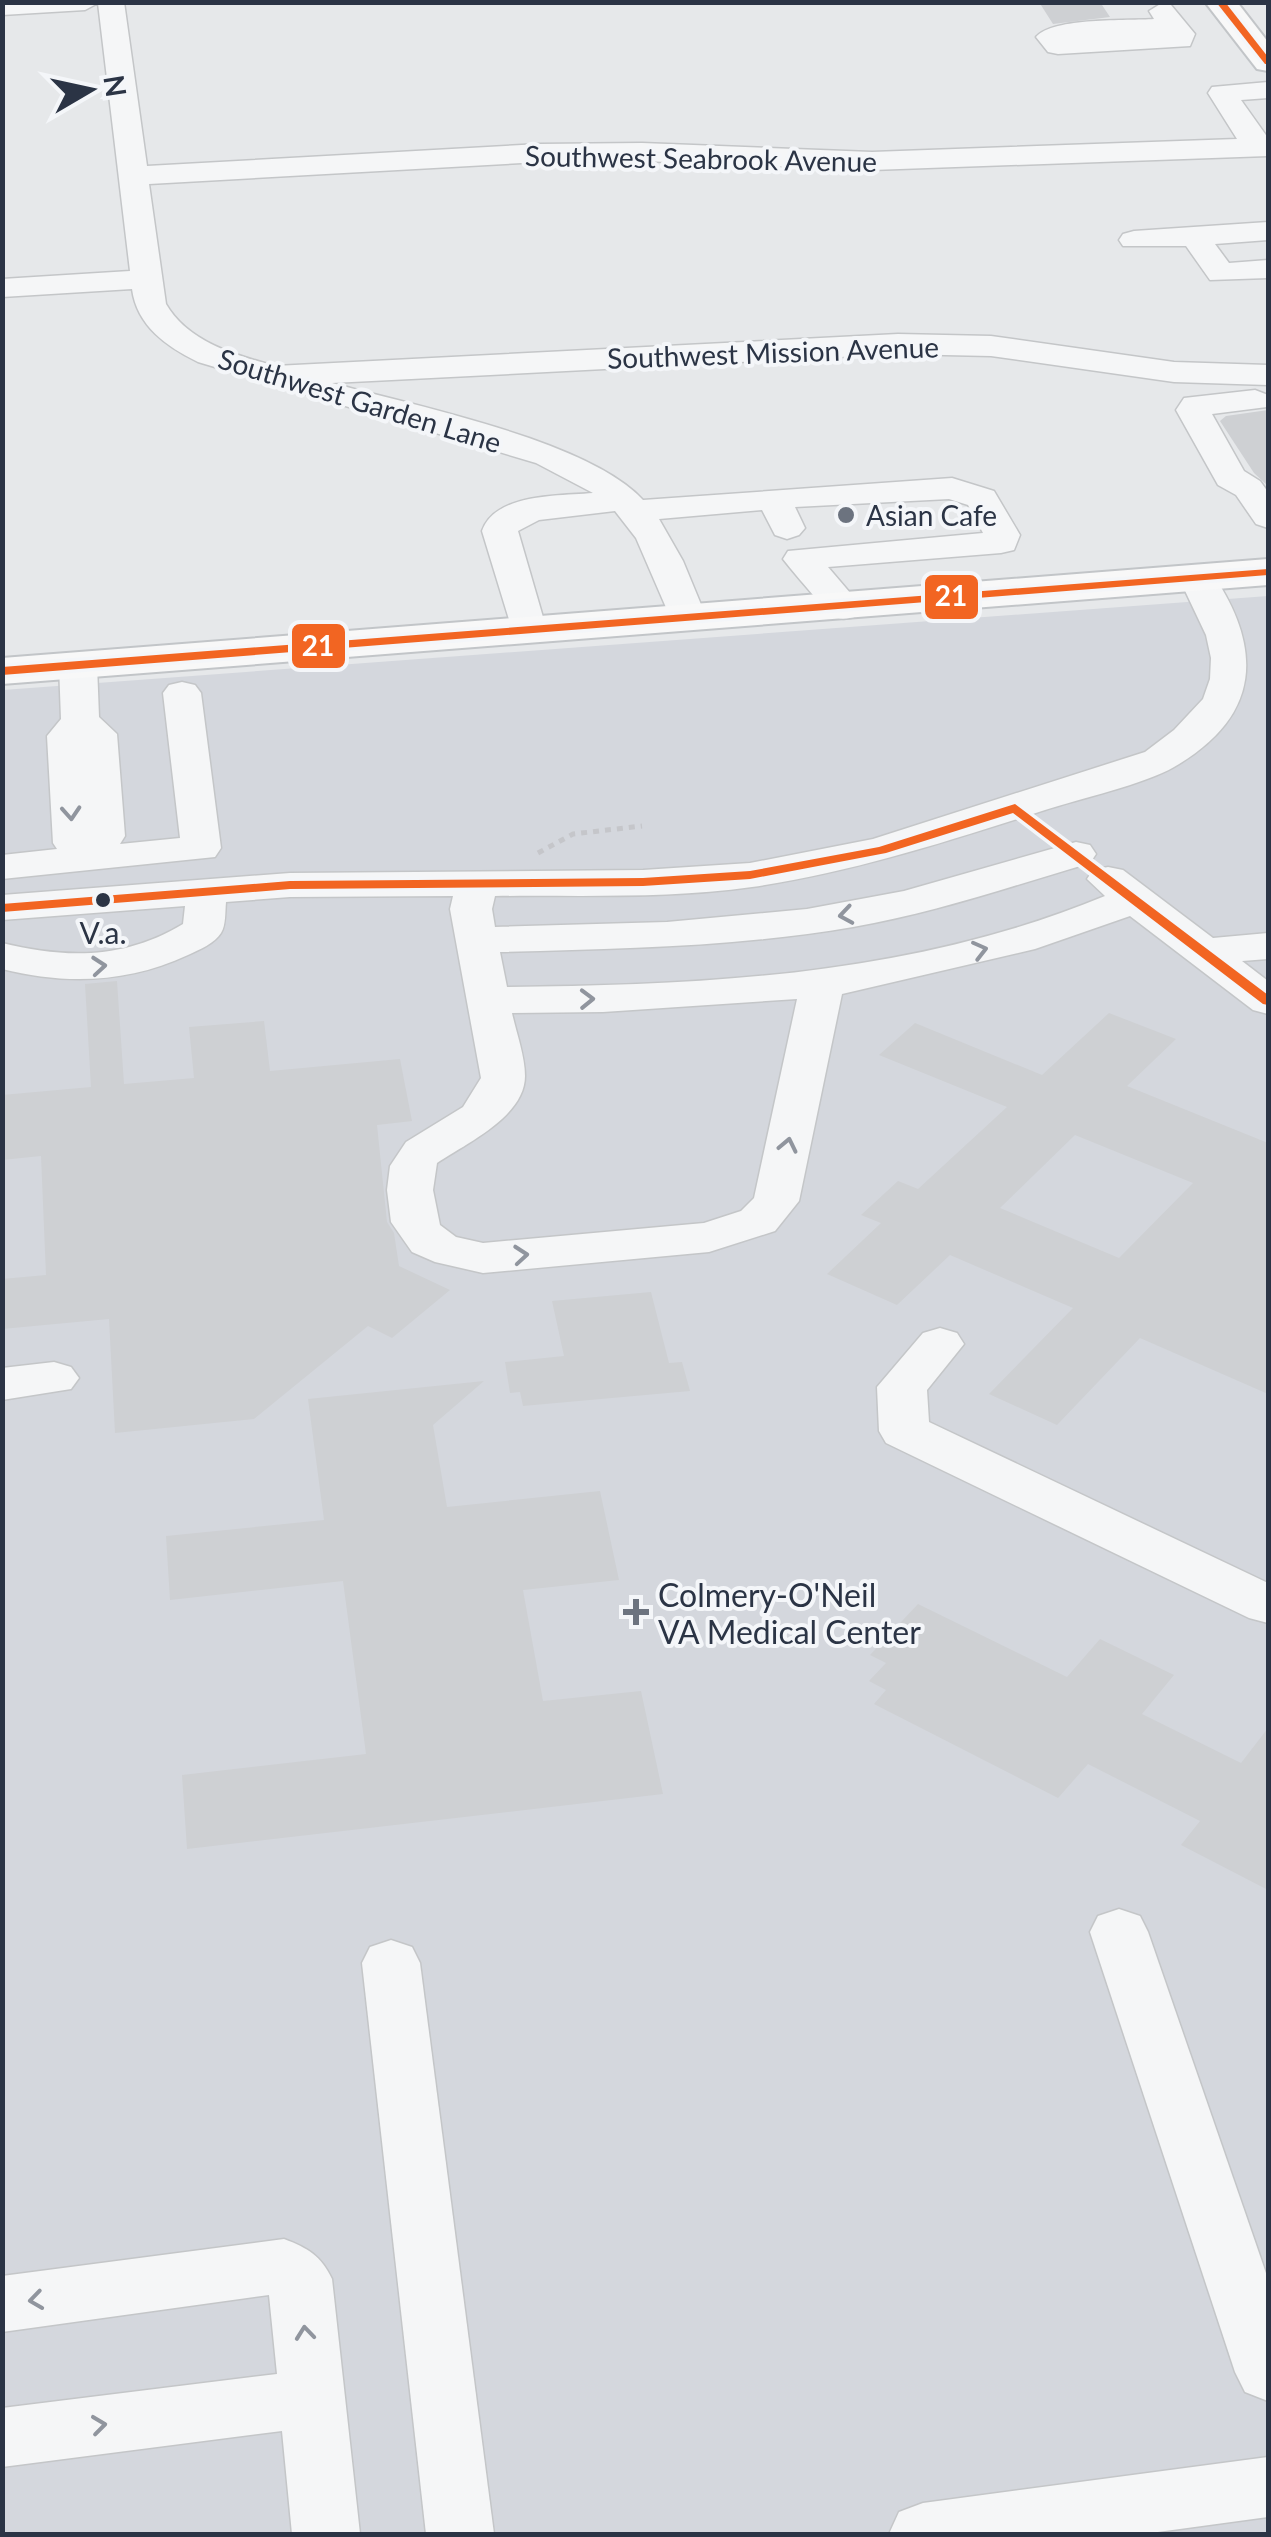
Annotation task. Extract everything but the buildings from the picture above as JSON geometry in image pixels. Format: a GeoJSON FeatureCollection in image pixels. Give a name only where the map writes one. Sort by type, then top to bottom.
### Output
{"type":"FeatureCollection","features":[{"type":"Feature","properties":{"kind":"main road"},"geometry":{"type":"LineString","coordinates":[[1221,4],[1266,56]]}},
{"type":"Feature","properties":{"kind":"main road"},"geometry":{"type":"LineString","coordinates":[[2,670],[845,608],[1268,572]]}},
{"type":"Feature","properties":{"kind":"street"},"geometry":{"type":"LineString","coordinates":[[2,7],[85,2]]}},
{"type":"Feature","properties":{"kind":"street","name":"Southwest Garden Lane"},"geometry":{"type":"LineString","coordinates":[[111,2],[146,280],[158,321],[176,338],[202,353],[548,456],[594,478],[630,506],[659,541],[689,619]]}},
{"type":"Feature","properties":{"kind":"street"},"geometry":{"type":"LineString","coordinates":[[1130,29],[1221,4]]}},
{"type":"Feature","properties":{"kind":"street"},"geometry":{"type":"LineString","coordinates":[[1262,147],[1222,93],[1268,90]]}},
{"type":"Feature","properties":{"kind":"street"},"geometry":{"type":"LineString","coordinates":[[1141,133],[1193,121],[1238,119]]}},
{"type":"Feature","properties":{"kind":"street","name":"Southwest Seabrook Avenue"},"geometry":{"type":"LineString","coordinates":[[133,176],[574,152],[872,162],[1141,133],[1262,147]]}},
{"type":"Feature","properties":{"kind":"street"},"geometry":{"type":"LineString","coordinates":[[1134,240],[1202,218],[1268,214]]}},
{"type":"Feature","properties":{"kind":"street"},"geometry":{"type":"LineString","coordinates":[[1194,222],[1268,234]]}},
{"type":"Feature","properties":{"kind":"street"},"geometry":{"type":"LineString","coordinates":[[1194,222],[1220,272],[1268,266]]}},
{"type":"Feature","properties":{"kind":"street"},"geometry":{"type":"LineString","coordinates":[[1268,234],[1218,243],[1216,252],[1226,262],[1268,266]]}},
{"type":"Feature","properties":{"kind":"street"},"geometry":{"type":"LineString","coordinates":[[2,288],[146,280]]}},
{"type":"Feature","properties":{"kind":"street","name":"Southwest Mission Avenue"},"geometry":{"type":"LineString","coordinates":[[276,376],[898,344],[1054,352],[1196,389],[1268,375]]}},
{"type":"Feature","properties":{"kind":"street"},"geometry":{"type":"LineString","coordinates":[[1254,492],[1192,410],[1196,389],[1268,400]]}},
{"type":"Feature","properties":{"kind":"street"},"geometry":{"type":"LineString","coordinates":[[528,631],[500,531],[502,524],[530,510],[952,488],[982,498],[1002,535],[1001,542],[801,559]]}},
{"type":"Feature","properties":{"kind":"street"},"geometry":{"type":"LineString","coordinates":[[774,498],[809,573],[833,587],[845,608]]}},
{"type":"Feature","properties":{"kind":"street"},"geometry":{"type":"LineString","coordinates":[[2,867],[94,869],[207,889],[643,882],[765,873],[881,850],[1159,760],[1190,739],[1212,716],[1229,684],[1231,652],[1219,617],[1197,578]]}},
{"type":"Feature","properties":{"kind":"street"},"geometry":{"type":"LineString","coordinates":[[78,665],[80,721],[66,736],[73,842],[94,869]]}},
{"type":"Feature","properties":{"kind":"street"},"geometry":{"type":"LineString","coordinates":[[2,908],[94,869],[201,848],[182,693]]}},
{"type":"Feature","properties":{"kind":"street"},"geometry":{"type":"LineString","coordinates":[[1015,808],[1268,1002]]}},
{"type":"Feature","properties":{"kind":"street"},"geometry":{"type":"LineString","coordinates":[[480,940],[712,931],[800,922],[916,900],[1076,854]]}},
{"type":"Feature","properties":{"kind":"street"},"geometry":{"type":"LineString","coordinates":[[497,882],[471,910],[480,940],[502,1078],[498,1094],[481,1117],[420,1154],[411,1171],[412,1223],[427,1242],[451,1253],[504,1257],[709,1237],[758,1221],[776,1201],[822,985]]}},
{"type":"Feature","properties":{"kind":"street"},"geometry":{"type":"LineString","coordinates":[[2,956],[66,967],[140,961],[176,948],[203,928],[207,889]]}},
{"type":"Feature","properties":{"kind":"street"},"geometry":{"type":"LineString","coordinates":[[490,1000],[653,996],[822,985],[993,947],[1134,899]]}},
{"type":"Feature","properties":{"kind":"street"},"geometry":{"type":"LineString","coordinates":[[1204,952],[1268,946]]}},
{"type":"Feature","properties":{"kind":"street"},"geometry":{"type":"LineString","coordinates":[[940,1344],[902,1388],[904,1431],[1268,1605]]}},
{"type":"Feature","properties":{"kind":"street"},"geometry":{"type":"LineString","coordinates":[[2,1384],[54,1378]]}},
{"type":"Feature","properties":{"kind":"street"},"geometry":{"type":"LineString","coordinates":[[1119,1932],[1268,2372]]}},
{"type":"Feature","properties":{"kind":"street"},"geometry":{"type":"LineString","coordinates":[[391,1964],[460,2534]]}},
{"type":"Feature","properties":{"kind":"street"},"geometry":{"type":"LineString","coordinates":[[2,2304],[284,2266],[300,2279],[326,2534]]}},
{"type":"Feature","properties":{"kind":"street"},"geometry":{"type":"LineString","coordinates":[[2,2438],[312,2398]]}},
{"type":"Feature","properties":{"kind":"street"},"geometry":{"type":"LineString","coordinates":[[923,2534],[1268,2487]]}},
{"type":"Feature","properties":{"kind":"path"},"geometry":{"type":"LineString","coordinates":[[497,882],[524,868],[548,844],[588,831],[642,826]]}},
{"type":"Feature","properties":{"kind":"shaded area","name":"Colmery-O'Neil VA Medical Center"},"geometry":{"type":"Polygon","coordinates":[[[1268,596],[1268,2534],[3,2534],[3,690],[1268,596]]]}},
{"type":"Feature","properties":{"kind":"transit line","name":"21"},"geometry":{"type":"LineString","coordinates":[[1220,2],[1268,62]]}},
{"type":"Feature","properties":{"kind":"transit line","name":"21"},"geometry":{"type":"LineString","coordinates":[[2,671],[1268,572]]}},
{"type":"Feature","properties":{"kind":"transit line","name":"21"},"geometry":{"type":"LineString","coordinates":[[1015,808],[1268,1001]]}},
{"type":"Feature","properties":{"kind":"transit line","name":"21"},"geometry":{"type":"LineString","coordinates":[[2,908],[290,885],[643,882],[750,875],[881,850],[1015,808]]}},
{"type":"Feature","properties":{"kind":"place","name":"Asian Cafe"},"geometry":{"type":"Point","coordinates":[846,515]}},
{"type":"Feature","properties":{"kind":"place","name":"V.a."},"geometry":{"type":"Point","coordinates":[103,900]}},
{"type":"Feature","properties":{"kind":"place","name":"Colmery-O'Neil VA Medical Center"},"geometry":{"type":"Point","coordinates":[636,1612]}}]}
